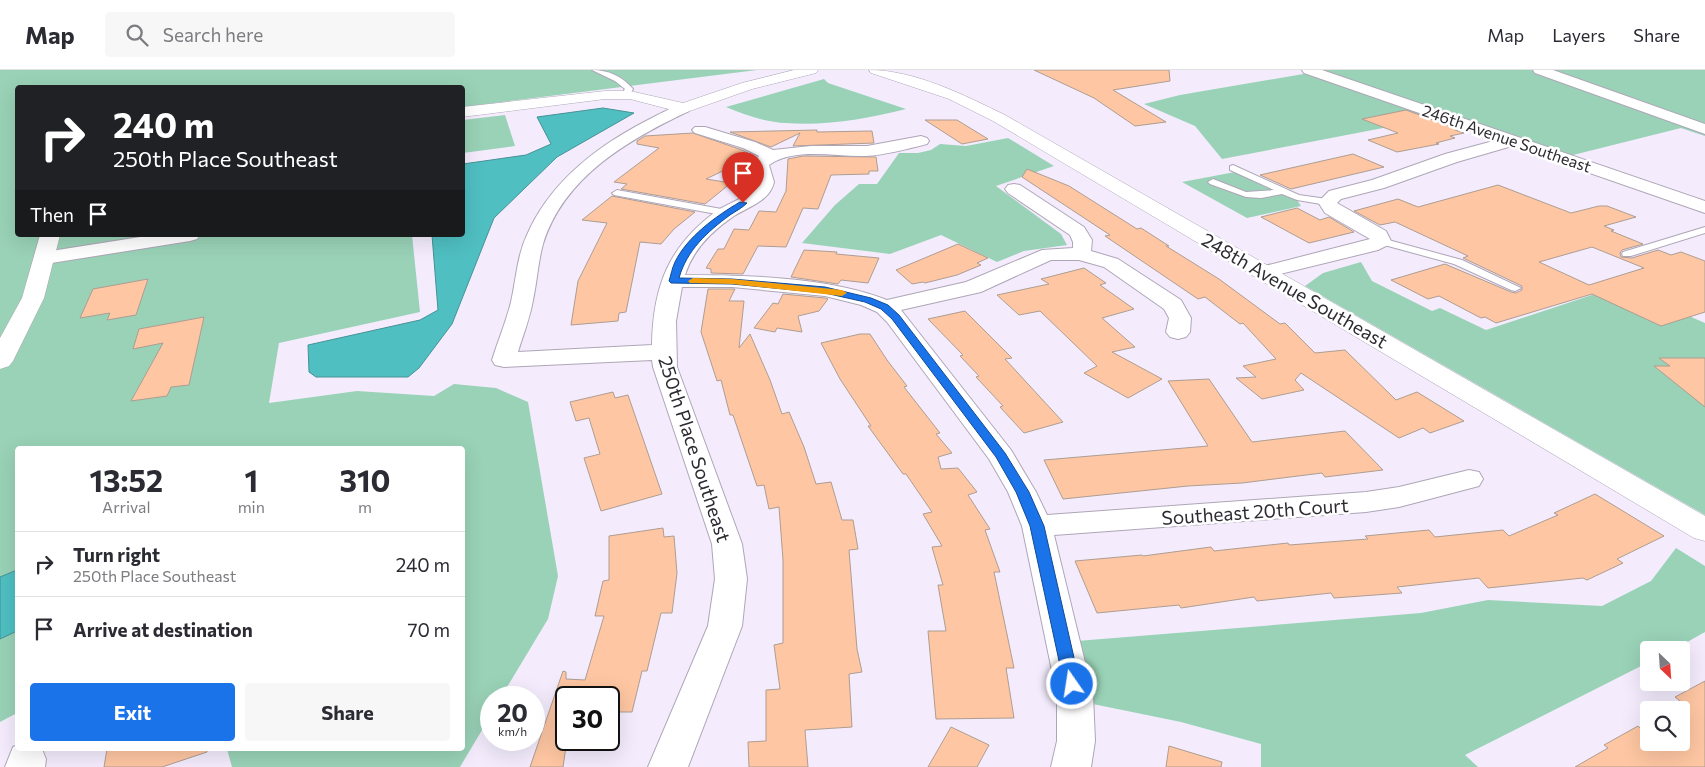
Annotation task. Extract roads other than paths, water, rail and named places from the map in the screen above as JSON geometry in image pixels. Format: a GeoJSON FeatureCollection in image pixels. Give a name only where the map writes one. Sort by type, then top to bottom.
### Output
{"type":"FeatureCollection","features":[{"type":"Feature","properties":{"kind":"street"},"geometry":{"type":"LineString","coordinates":[[663,352],[504,360],[522,301],[527,269],[536,235],[564,188],[599,156],[626,138],[684,108],[747,86],[811,70]]}},
{"type":"Feature","properties":{"kind":"street","name":"248th Avenue Southeast"},"geometry":{"type":"LineString","coordinates":[[876,70],[954,96],[992,114],[1705,530]]}},
{"type":"Feature","properties":{"kind":"street","name":"246th Avenue Southeast"},"geometry":{"type":"LineString","coordinates":[[1310,70],[1705,207]]}},
{"type":"Feature","properties":{"kind":"street"},"geometry":{"type":"LineString","coordinates":[[1540,70],[1705,129]]}},
{"type":"Feature","properties":{"kind":"street"},"geometry":{"type":"LineString","coordinates":[[465,112],[589,96],[626,95],[684,108]]}},
{"type":"Feature","properties":{"kind":"street"},"geometry":{"type":"LineString","coordinates":[[700,130],[749,145],[772,156],[790,153],[868,150],[921,142]]}},
{"type":"Feature","properties":{"kind":"street"},"geometry":{"type":"LineString","coordinates":[[1264,272],[1381,242],[1379,236],[1335,211],[1327,202],[1335,195],[1378,184],[1451,158],[1515,140]]}},
{"type":"Feature","properties":{"kind":"street","name":"250th Place Southeast"},"geometry":{"type":"LineString","coordinates":[[668,767],[725,626],[730,579],[726,544],[665,367],[663,352],[666,311],[679,262],[690,245],[727,213],[758,194],[764,187],[765,181],[760,163],[772,156]]}},
{"type":"Feature","properties":{"kind":"street"},"geometry":{"type":"LineString","coordinates":[[1014,189],[1077,232],[1084,246],[1080,254]]}},
{"type":"Feature","properties":{"kind":"street"},"geometry":{"type":"LineString","coordinates":[[0,362],[33,298],[50,237]]}},
{"type":"Feature","properties":{"kind":"street"},"geometry":{"type":"LineString","coordinates":[[45,258],[177,237]]}},
{"type":"Feature","properties":{"kind":"street"},"geometry":{"type":"LineString","coordinates":[[885,307],[973,287],[1049,254],[1080,254],[1112,263],[1173,305],[1180,318],[1178,332]]}},
{"type":"Feature","properties":{"kind":"street"},"geometry":{"type":"LineString","coordinates":[[674,281],[732,282],[825,290],[868,300],[885,307],[901,325],[1001,456],[1022,492],[1037,526],[1075,695],[1076,741],[1071,767]]}},
{"type":"Feature","properties":{"kind":"street","name":"Southeast 20th Court"},"geometry":{"type":"LineString","coordinates":[[1037,526],[1366,502],[1399,497],[1469,479]]}},
{"type":"Feature","properties":{"kind":"lane"},"geometry":{"type":"LineString","coordinates":[[595,70],[611,75],[625,84],[629,89],[626,95]]}},
{"type":"Feature","properties":{"kind":"lane"},"geometry":{"type":"LineString","coordinates":[[1233,168],[1297,197],[1327,202]]}},
{"type":"Feature","properties":{"kind":"lane"},"geometry":{"type":"LineString","coordinates":[[1212,182],[1245,195],[1266,195],[1282,191]]}},
{"type":"Feature","properties":{"kind":"lane"},"geometry":{"type":"LineString","coordinates":[[617,192],[727,213]]}},
{"type":"Feature","properties":{"kind":"lane"},"geometry":{"type":"LineString","coordinates":[[1627,254],[1705,230]]}},
{"type":"Feature","properties":{"kind":"lane"},"geometry":{"type":"LineString","coordinates":[[1381,242],[1458,262],[1515,288]]}},
{"type":"Feature","properties":{"kind":"water"},"geometry":{"type":"Polygon","coordinates":[[[603,108],[634,113],[557,157],[494,218],[452,324],[419,368],[408,377],[316,377],[309,372],[308,345],[420,320],[438,310],[432,237],[465,237],[465,164],[526,155],[551,144],[537,117],[603,108]]]}},
{"type":"Feature","properties":{"kind":"water"},"geometry":{"type":"Polygon","coordinates":[[[15,571],[15,632],[0,639],[0,577],[15,571]]]}}]}
